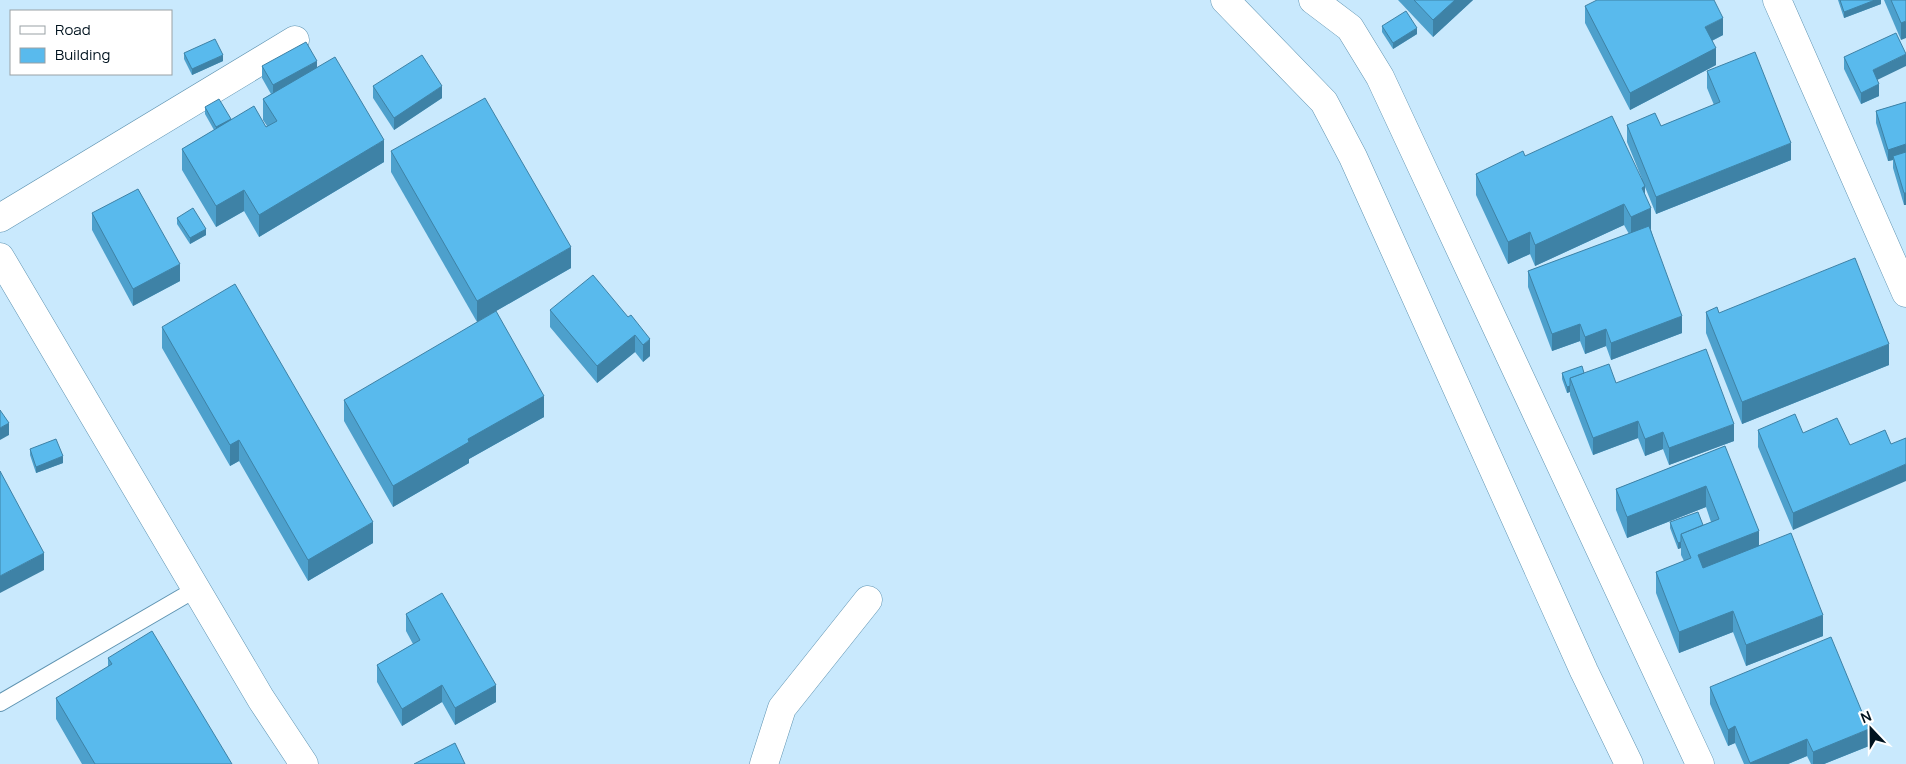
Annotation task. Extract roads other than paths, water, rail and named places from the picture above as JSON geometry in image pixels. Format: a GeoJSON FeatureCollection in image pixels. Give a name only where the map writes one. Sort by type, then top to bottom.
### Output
{"type":"FeatureCollection","features":[{"type":"Feature","properties":{"kind":"street"},"geometry":{"type":"LineString","coordinates":[[1225,0],[1324,102],[1353,157],[1584,671],[1629,764]]}},
{"type":"Feature","properties":{"kind":"street"},"geometry":{"type":"LineString","coordinates":[[1313,0],[1350,28],[1380,77],[1700,764]]}},
{"type":"Feature","properties":{"kind":"street"},"geometry":{"type":"LineString","coordinates":[[1777,0],[1906,293]]}},
{"type":"Feature","properties":{"kind":"street"},"geometry":{"type":"LineString","coordinates":[[0,218],[295,40]]}},
{"type":"Feature","properties":{"kind":"street"},"geometry":{"type":"LineString","coordinates":[[0,257],[261,699],[304,764]]}},
{"type":"Feature","properties":{"kind":"street"},"geometry":{"type":"LineString","coordinates":[[764,764],[782,708],[868,600]]}},
{"type":"Feature","properties":{"kind":"lane"},"geometry":{"type":"LineString","coordinates":[[0,703],[196,589]]}}]}
